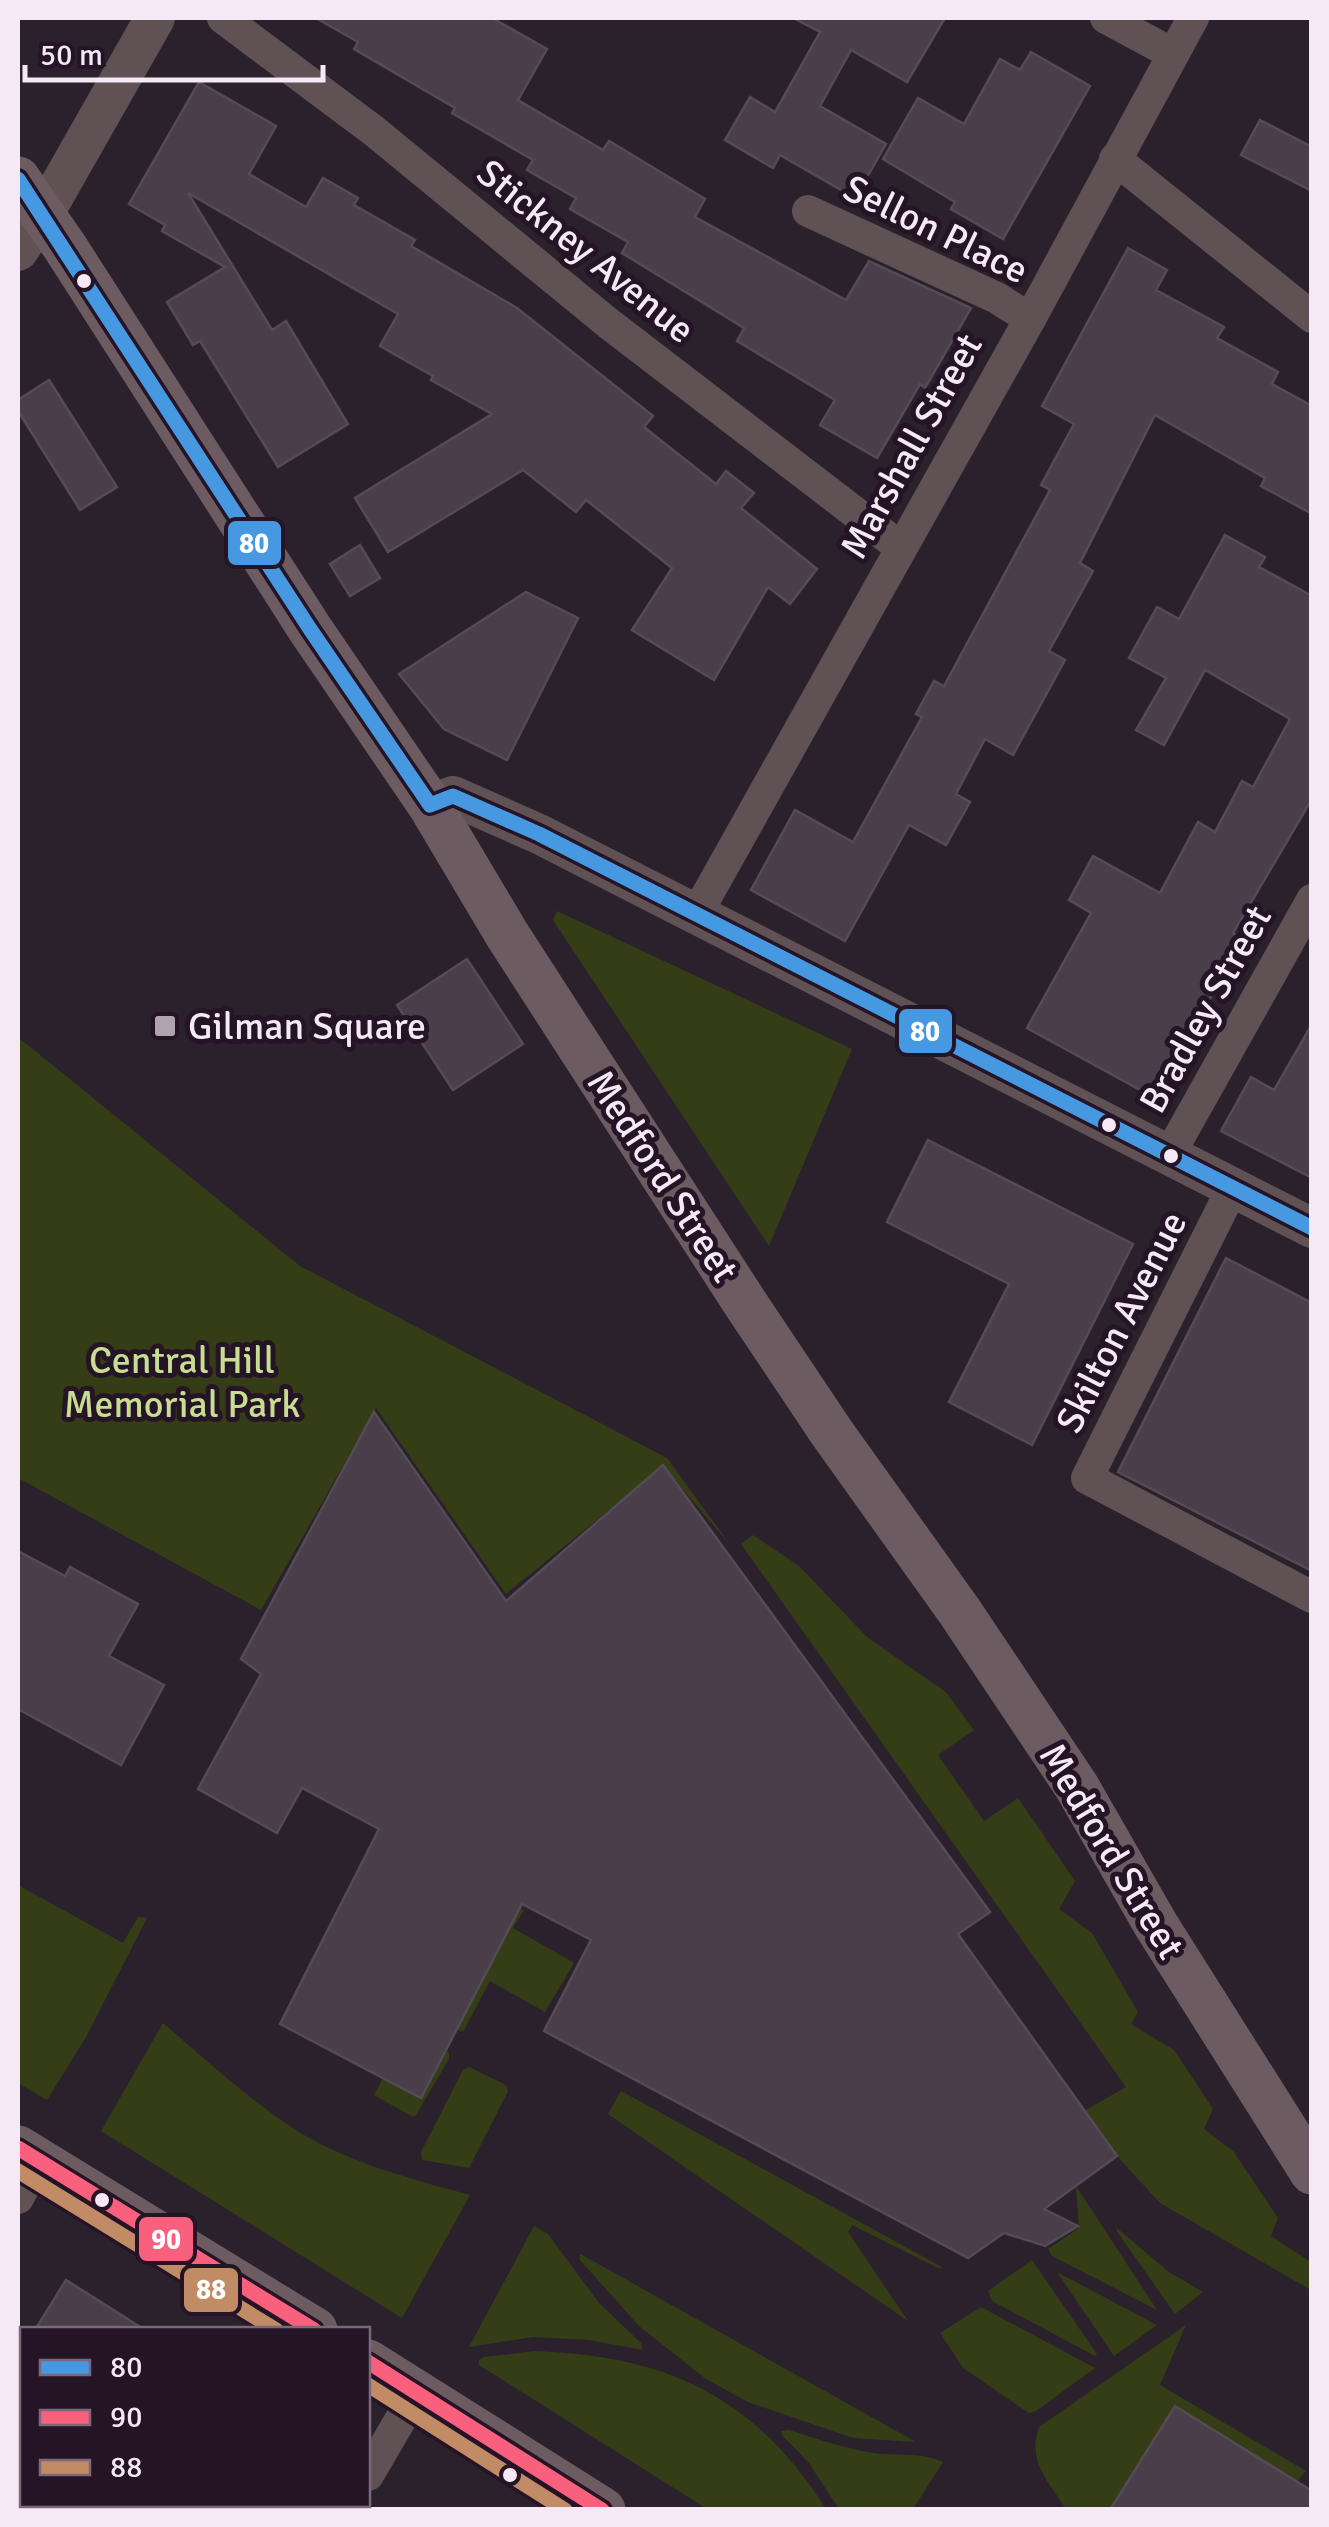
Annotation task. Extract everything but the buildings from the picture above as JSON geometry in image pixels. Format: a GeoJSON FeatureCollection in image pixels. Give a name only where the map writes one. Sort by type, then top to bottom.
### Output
{"type":"FeatureCollection","features":[{"type":"Feature","properties":{"kind":"main road","name":"Medford Street"},"geometry":{"type":"LineString","coordinates":[[26,215],[430,805],[508,936],[747,1306],[989,1654],[1076,1787],[1156,1926],[1312,2172]]}},
{"type":"Feature","properties":{"kind":"main road"},"geometry":{"type":"LineString","coordinates":[[24,2169],[310,2327]]}},
{"type":"Feature","properties":{"kind":"main road"},"geometry":{"type":"LineString","coordinates":[[370,2363],[603,2510]]}},
{"type":"Feature","properties":{"kind":"street"},"geometry":{"type":"LineString","coordinates":[[26,215],[155,18]]}},
{"type":"Feature","properties":{"kind":"street","name":"Stickney Avenue"},"geometry":{"type":"LineString","coordinates":[[223,18],[374,130],[608,323],[900,547]]}},
{"type":"Feature","properties":{"kind":"street"},"geometry":{"type":"LineString","coordinates":[[1106,18],[1173,54]]}},
{"type":"Feature","properties":{"kind":"street","name":"Marshall Street"},"geometry":{"type":"LineString","coordinates":[[696,913],[1030,318],[1192,18]]}},
{"type":"Feature","properties":{"kind":"street"},"geometry":{"type":"LineString","coordinates":[[1114,159],[1312,317]]}},
{"type":"Feature","properties":{"kind":"street","name":"Sellon Place"},"geometry":{"type":"LineString","coordinates":[[808,211],[997,298],[1030,318]]}},
{"type":"Feature","properties":{"kind":"street"},"geometry":{"type":"LineString","coordinates":[[430,805],[452,796],[470,802],[1312,1228]]}},
{"type":"Feature","properties":{"kind":"street","name":"Bradley Street"},"geometry":{"type":"LineString","coordinates":[[1168,1156],[1312,900]]}},
{"type":"Feature","properties":{"kind":"street","name":"Skilton Avenue"},"geometry":{"type":"LineString","coordinates":[[1232,1189],[1087,1478],[1312,1596]]}},
{"type":"Feature","properties":{"kind":"street"},"geometry":{"type":"LineString","coordinates":[[370,2472],[416,2393]]}},
{"type":"Feature","properties":{"kind":"green space"},"geometry":{"type":"Polygon","coordinates":[[[557,911],[852,1049],[769,1246],[553,920],[557,911]]]}},
{"type":"Feature","properties":{"kind":"green space","name":"Central Hill Memorial Park"},"geometry":{"type":"Polygon","coordinates":[[[18,1037],[300,1266],[667,1458],[731,1546],[663,1466],[506,1594],[376,1408],[261,1610],[18,1478],[18,1037]]]}},
{"type":"Feature","properties":{"kind":"green space"},"geometry":{"type":"Polygon","coordinates":[[[753,1535],[799,1566],[868,1638],[946,1692],[974,1730],[938,1755],[984,1821],[1018,1798],[1075,1881],[1059,1909],[1092,1933],[1138,2012],[1131,2024],[1174,2050],[1213,2109],[1204,2129],[1233,2151],[1278,2218],[1271,2236],[1311,2262],[1311,2290],[1160,2203],[1117,2156],[1084,2111],[1126,2087],[741,1544],[753,1535]]]}},
{"type":"Feature","properties":{"kind":"green space"},"geometry":{"type":"Polygon","coordinates":[[[18,1885],[123,1943],[138,1917],[147,1918],[86,2037],[47,2100],[18,2083],[18,1885]]]}},
{"type":"Feature","properties":{"kind":"green space"},"geometry":{"type":"Polygon","coordinates":[[[519,1909],[524,1910],[513,1928],[574,1963],[545,2012],[490,1981],[463,2032],[457,2029],[519,1909]]]}},
{"type":"Feature","properties":{"kind":"green space"},"geometry":{"type":"Polygon","coordinates":[[[163,2023],[261,2105],[316,2142],[381,2169],[470,2195],[402,2318],[101,2131],[163,2023]]]}},
{"type":"Feature","properties":{"kind":"green space"},"geometry":{"type":"Polygon","coordinates":[[[445,2050],[449,2059],[413,2117],[374,2095],[383,2078],[421,2097],[445,2050]]]}},
{"type":"Feature","properties":{"kind":"green space"},"geometry":{"type":"Polygon","coordinates":[[[469,2067],[506,2085],[508,2091],[469,2168],[422,2160],[421,2152],[463,2070],[469,2067]]]}},
{"type":"Feature","properties":{"kind":"green space"},"geometry":{"type":"Polygon","coordinates":[[[621,2091],[942,2267],[852,2225],[848,2232],[908,2321],[608,2114],[621,2091]]]}},
{"type":"Feature","properties":{"kind":"green space"},"geometry":{"type":"Polygon","coordinates":[[[1076,2186],[1157,2310],[1052,2256],[1048,2249],[1079,2228],[1076,2186]]]}},
{"type":"Feature","properties":{"kind":"green space"},"geometry":{"type":"Polygon","coordinates":[[[534,2226],[548,2234],[599,2303],[641,2343],[643,2350],[589,2340],[533,2337],[469,2347],[534,2226]]]}},
{"type":"Feature","properties":{"kind":"green space"},"geometry":{"type":"Polygon","coordinates":[[[1118,2229],[1169,2272],[1203,2292],[1175,2314],[1118,2229]]]}},
{"type":"Feature","properties":{"kind":"green space"},"geometry":{"type":"Polygon","coordinates":[[[580,2254],[916,2442],[853,2438],[748,2402],[706,2379],[639,2326],[579,2259],[580,2254]]]}},
{"type":"Feature","properties":{"kind":"green space"},"geometry":{"type":"Polygon","coordinates":[[[1032,2260],[1095,2356],[992,2301],[988,2291],[1032,2260]]]}},
{"type":"Feature","properties":{"kind":"green space"},"geometry":{"type":"Polygon","coordinates":[[[1057,2272],[1157,2325],[1114,2356],[1057,2272]]]}},
{"type":"Feature","properties":{"kind":"green space"},"geometry":{"type":"Polygon","coordinates":[[[981,2307],[1095,2368],[1029,2413],[963,2368],[940,2333],[981,2307]]]}},
{"type":"Feature","properties":{"kind":"green space"},"geometry":{"type":"Polygon","coordinates":[[[1186,2325],[1160,2385],[1306,2471],[1297,2482],[1175,2406],[1110,2509],[1066,2509],[1038,2461],[1039,2427],[1186,2325]]]}},
{"type":"Feature","properties":{"kind":"green space"},"geometry":{"type":"Polygon","coordinates":[[[535,2351],[626,2362],[666,2373],[703,2390],[769,2437],[826,2509],[707,2509],[479,2365],[484,2357],[535,2351]]]}},
{"type":"Feature","properties":{"kind":"green space"},"geometry":{"type":"Polygon","coordinates":[[[781,2431],[862,2451],[943,2462],[913,2509],[839,2509],[809,2463],[782,2435],[781,2431]]]}},
{"type":"Feature","properties":{"kind":"transit line","name":"80"},"geometry":{"type":"LineString","coordinates":[[18,179],[310,629],[430,805],[453,796],[539,834],[1312,1228]]}},
{"type":"Feature","properties":{"kind":"transit line","name":"90"},"geometry":{"type":"LineString","coordinates":[[18,2148],[309,2327]]}},
{"type":"Feature","properties":{"kind":"transit line","name":"88"},"geometry":{"type":"LineString","coordinates":[[18,2171],[271,2327]]}},
{"type":"Feature","properties":{"kind":"transit line","name":"90"},"geometry":{"type":"LineString","coordinates":[[370,2363],[602,2510]]}},
{"type":"Feature","properties":{"kind":"transit line","name":"88"},"geometry":{"type":"LineString","coordinates":[[370,2386],[565,2510]]}},
{"type":"Feature","properties":{"kind":"place","name":"Gilman Square"},"geometry":{"type":"Point","coordinates":[165,1026]}}]}
